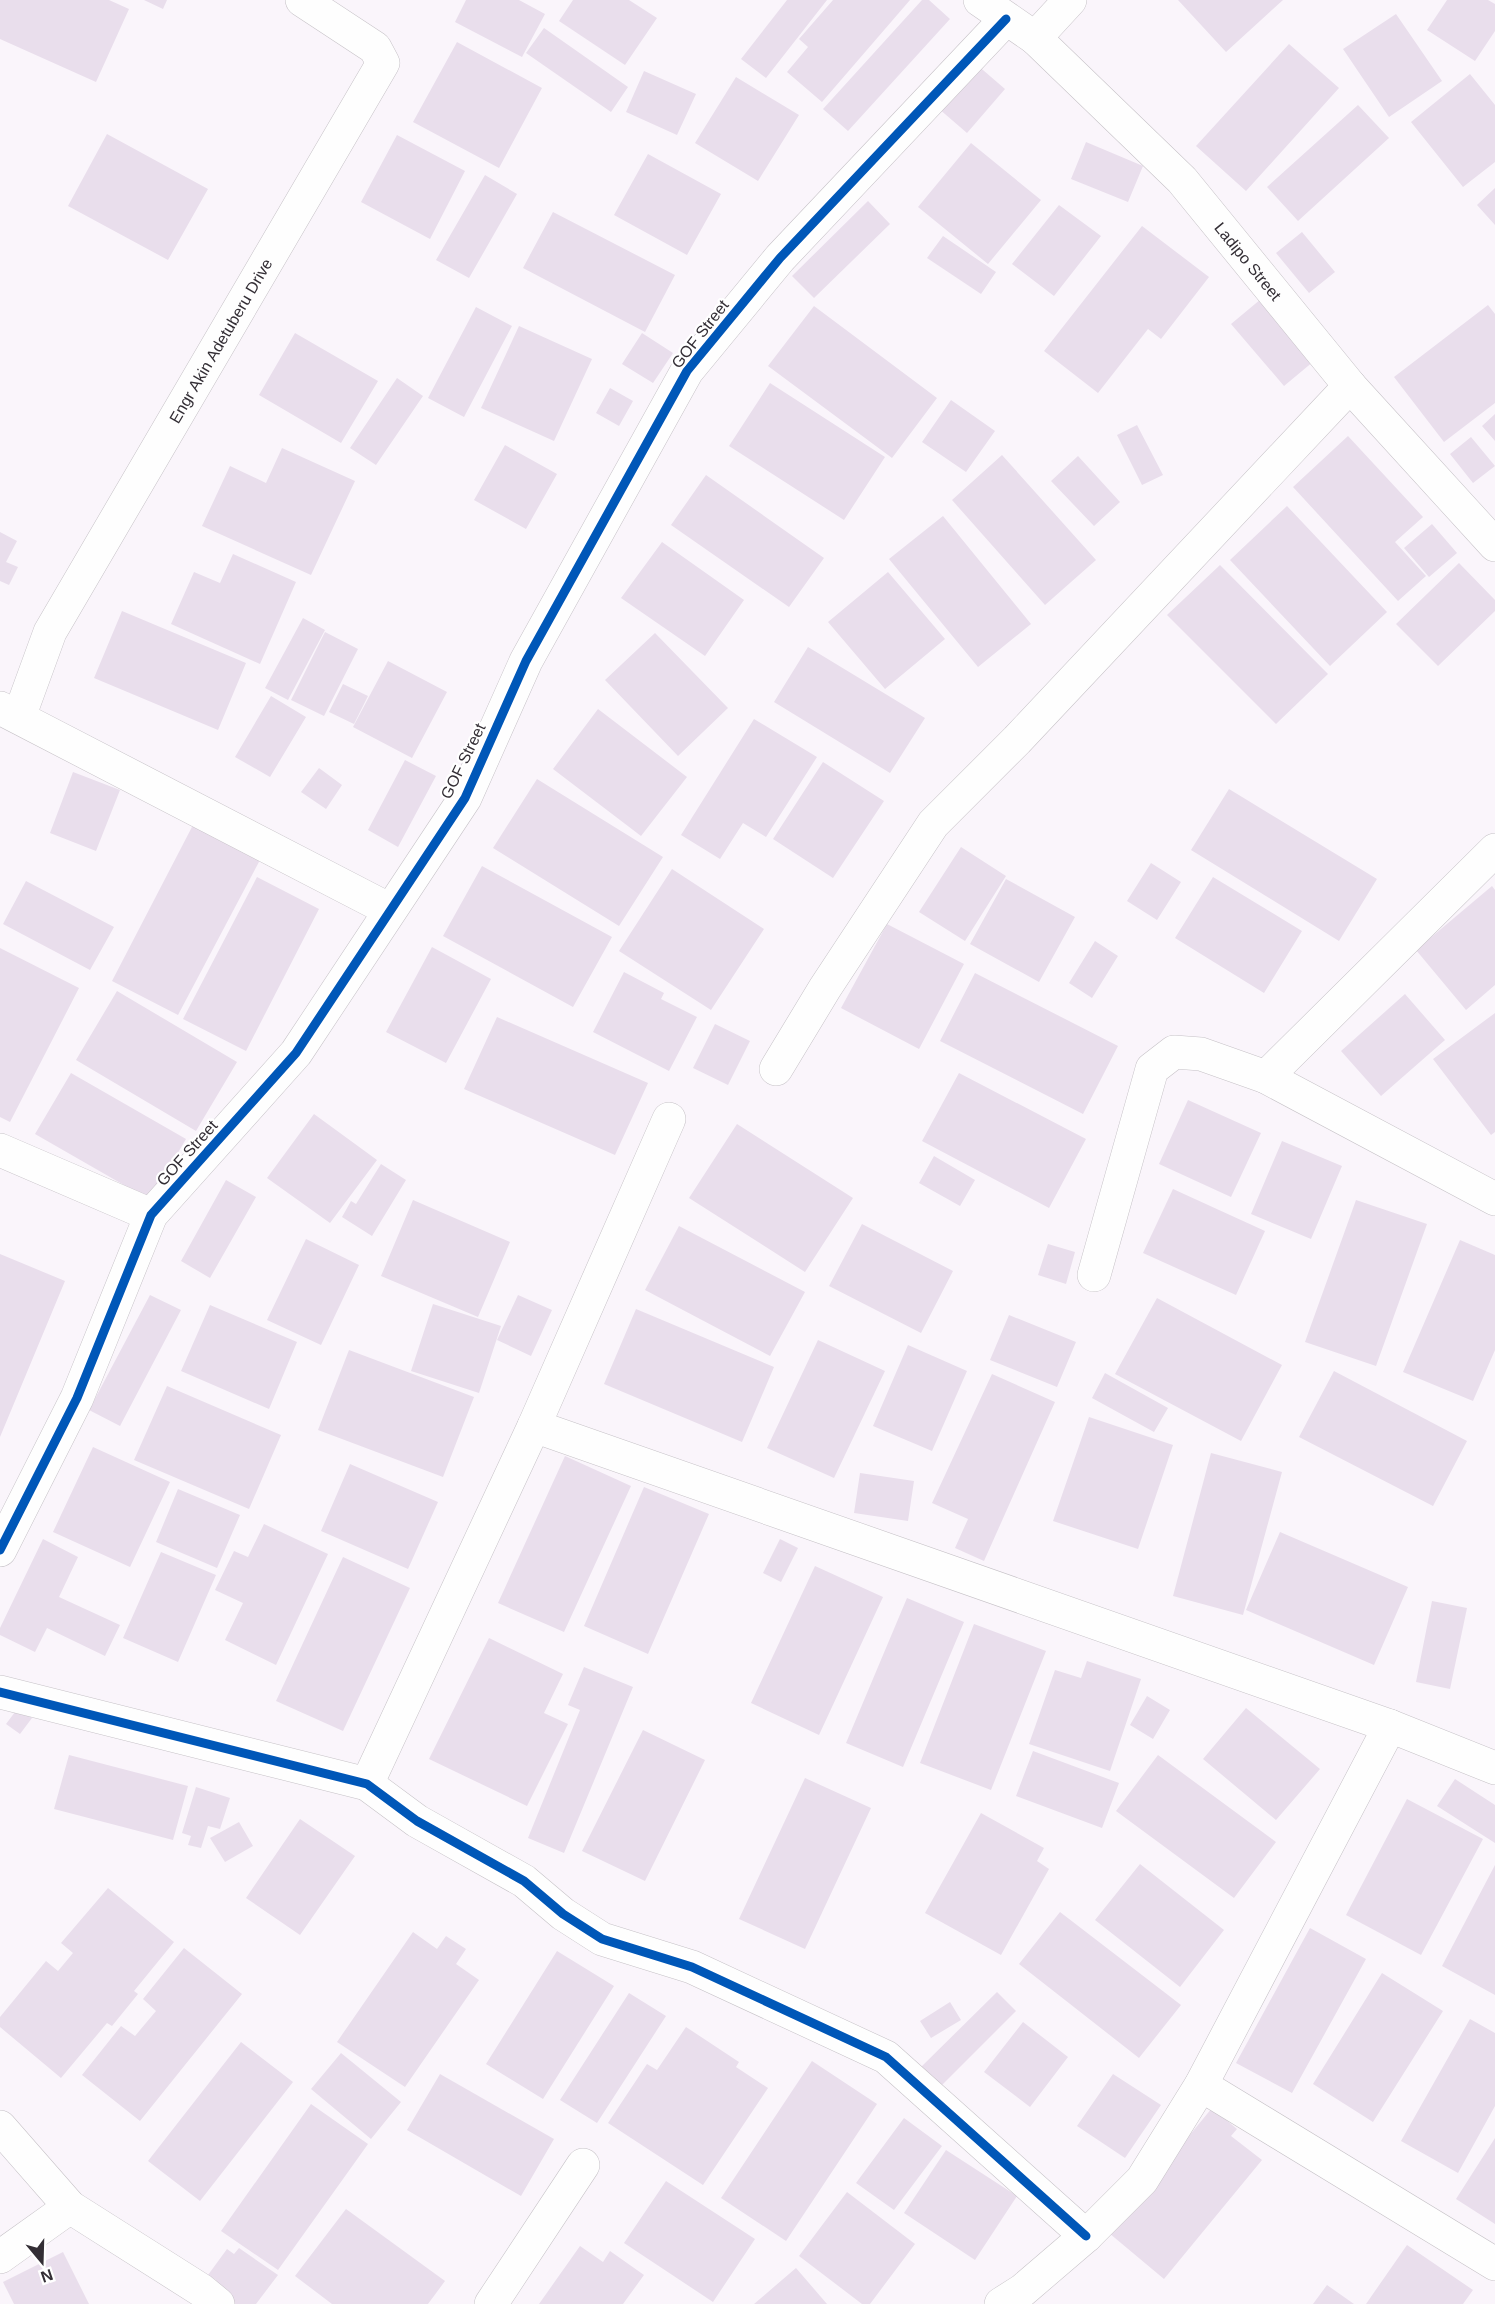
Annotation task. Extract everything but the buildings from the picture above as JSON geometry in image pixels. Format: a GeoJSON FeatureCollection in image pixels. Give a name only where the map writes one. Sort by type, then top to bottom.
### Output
{"type":"FeatureCollection","features":[{"type":"Feature","properties":{"kind":"street","name":"Engr Akin Adetuberu Drive"},"geometry":{"type":"LineString","coordinates":[[9,713],[50,632],[383,63],[375,48],[302,0]]}},
{"type":"Feature","properties":{"kind":"street","name":"Ladipo Street"},"geometry":{"type":"LineString","coordinates":[[980,0],[1035,38],[1182,180],[1350,386],[1495,545]]}},
{"type":"Feature","properties":{"kind":"street"},"geometry":{"type":"LineString","coordinates":[[1035,38],[1070,0]]}},
{"type":"Feature","properties":{"kind":"street","name":"GOF Street"},"geometry":{"type":"LineString","coordinates":[[0,1550],[77,1398],[151,1215],[296,1053],[465,798],[526,661],[687,371],[780,258],[1006,19]]}},
{"type":"Feature","properties":{"kind":"street"},"geometry":{"type":"LineString","coordinates":[[776,1069],[825,988],[933,824],[1017,740],[1350,386]]}},
{"type":"Feature","properties":{"kind":"street"},"geometry":{"type":"LineString","coordinates":[[9,713],[390,909]]}},
{"type":"Feature","properties":{"kind":"street"},"geometry":{"type":"LineString","coordinates":[[1266,1077],[1495,850]]}},
{"type":"Feature","properties":{"kind":"street"},"geometry":{"type":"LineString","coordinates":[[1094,1275],[1152,1069],[1174,1052],[1201,1054],[1266,1077],[1495,1199]]}},
{"type":"Feature","properties":{"kind":"street"},"geometry":{"type":"LineString","coordinates":[[367,1784],[534,1426],[669,1119]]}},
{"type":"Feature","properties":{"kind":"street"},"geometry":{"type":"LineString","coordinates":[[0,1150],[151,1215]]}},
{"type":"Feature","properties":{"kind":"street"},"geometry":{"type":"LineString","coordinates":[[534,1426],[1390,1726],[1495,1768]]}},
{"type":"Feature","properties":{"kind":"street"},"geometry":{"type":"LineString","coordinates":[[0,1692],[367,1784],[417,1821],[524,1881],[563,1914],[602,1939],[692,1967],[886,2057],[1086,2236]]}},
{"type":"Feature","properties":{"kind":"street"},"geometry":{"type":"LineString","coordinates":[[1001,2304],[1023,2290],[1086,2236],[1142,2180],[1201,2085],[1390,1726]]}},
{"type":"Feature","properties":{"kind":"street"},"geometry":{"type":"LineString","coordinates":[[1201,2085],[1495,2264]]}},
{"type":"Feature","properties":{"kind":"street"},"geometry":{"type":"LineString","coordinates":[[0,2127],[70,2207],[201,2290],[218,2304]]}},
{"type":"Feature","properties":{"kind":"street"},"geometry":{"type":"LineString","coordinates":[[491,2304],[584,2165]]}},
{"type":"Feature","properties":{"kind":"street"},"geometry":{"type":"LineString","coordinates":[[0,2257],[70,2207]]}},
{"type":"Feature","properties":{"kind":"cycle path"},"geometry":{"type":"LineString","coordinates":[[0,1550],[77,1398],[151,1215],[296,1053],[465,798],[526,661],[687,371],[780,258],[1006,19]]}},
{"type":"Feature","properties":{"kind":"cycle path"},"geometry":{"type":"LineString","coordinates":[[0,1692],[367,1784],[417,1821],[524,1881],[563,1914],[602,1939],[692,1967],[886,2057],[1086,2236]]}}]}
